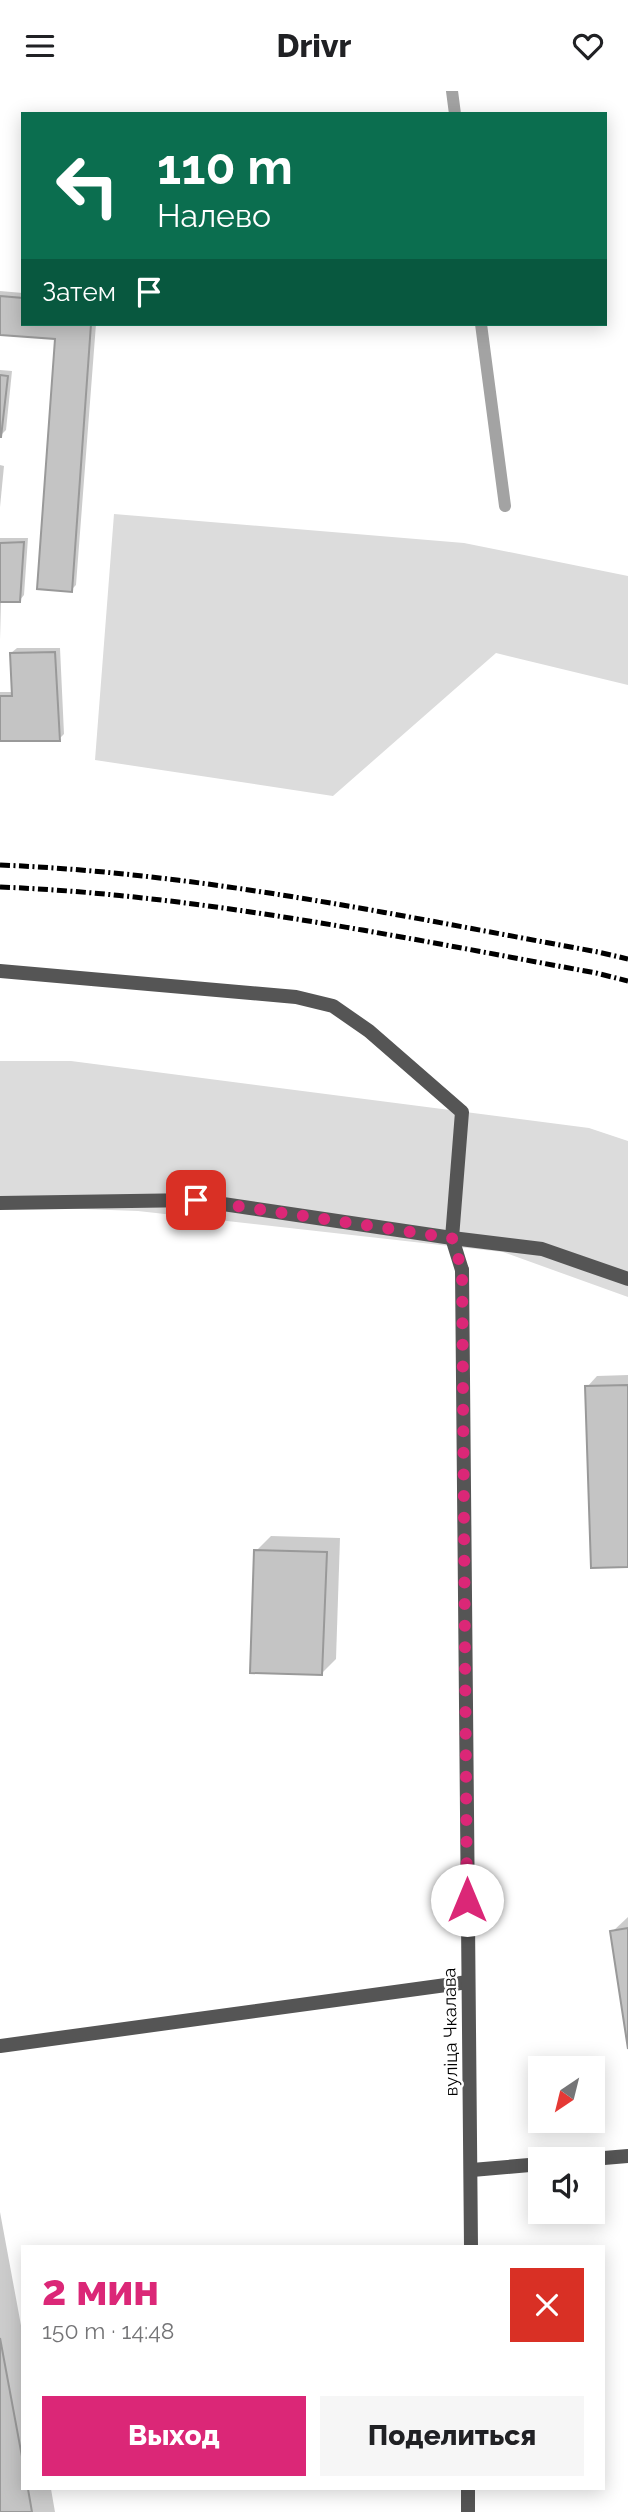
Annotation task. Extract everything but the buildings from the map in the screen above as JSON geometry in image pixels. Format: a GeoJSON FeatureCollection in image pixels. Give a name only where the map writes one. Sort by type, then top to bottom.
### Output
{"type":"FeatureCollection","features":[{"type":"Feature","properties":{"kind":"street"},"geometry":{"type":"LineString","coordinates":[[0,971],[296,997],[332,1006],[369,1031],[462,1112],[452,1238]]}},
{"type":"Feature","properties":{"kind":"street"},"geometry":{"type":"LineString","coordinates":[[0,1203],[196,1200],[542,1249],[628,1279]]}},
{"type":"Feature","properties":{"kind":"street","name":"вуліца Чкалава"},"geometry":{"type":"LineString","coordinates":[[452,1238],[462,1270],[471,2245]]}},
{"type":"Feature","properties":{"kind":"street"},"geometry":{"type":"LineString","coordinates":[[0,2046],[467,1982]]}},
{"type":"Feature","properties":{"kind":"street"},"geometry":{"type":"LineString","coordinates":[[605,2158],[628,2156]]}},
{"type":"Feature","properties":{"kind":"street"},"geometry":{"type":"LineString","coordinates":[[472,2170],[528,2165]]}},
{"type":"Feature","properties":{"kind":"street"},"geometry":{"type":"LineString","coordinates":[[468,2490],[468,2512]]}},
{"type":"Feature","properties":{"kind":"shaded area"},"geometry":{"type":"Polygon","coordinates":[[[114,514],[464,543],[628,576],[628,685],[496,653],[333,796],[95,760],[114,514]]]}},
{"type":"Feature","properties":{"kind":"shaded area"},"geometry":{"type":"Polygon","coordinates":[[[0,1061],[71,1061],[589,1128],[628,1141],[628,1297],[503,1252],[138,1211],[0,1206],[0,1061]]]}},
{"type":"Feature","properties":{"kind":"waterway"},"geometry":{"type":"LineString","coordinates":[[452,91],[455,112]]}},
{"type":"Feature","properties":{"kind":"waterway"},"geometry":{"type":"LineString","coordinates":[[481,326],[505,506]]}},
{"type":"Feature","properties":{"kind":"railway"},"geometry":{"type":"LineString","coordinates":[[0,865],[151,877],[300,898],[628,959]]}},
{"type":"Feature","properties":{"kind":"railway"},"geometry":{"type":"LineString","coordinates":[[0,887],[150,899],[299,919],[628,981]]}},
{"type":"Feature","properties":{"kind":"route"},"geometry":{"type":"LineString","coordinates":[[196,1200],[452,1238],[462,1270],[467,1900]]}}]}
